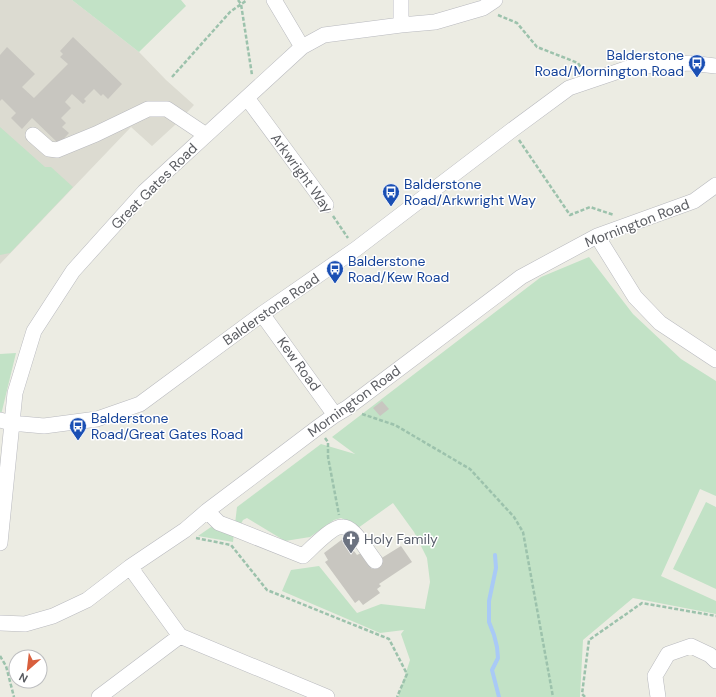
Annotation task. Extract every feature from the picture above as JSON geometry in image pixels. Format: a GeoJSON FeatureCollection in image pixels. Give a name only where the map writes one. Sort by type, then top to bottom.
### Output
{"type":"FeatureCollection","features":[{"type":"Feature","properties":{"kind":"street"},"geometry":{"type":"LineString","coordinates":[[274,0],[302,47]]}},
{"type":"Feature","properties":{"kind":"street"},"geometry":{"type":"LineString","coordinates":[[401,0],[401,25]]}},
{"type":"Feature","properties":{"kind":"street","name":"Great Gates Road"},"geometry":{"type":"LineString","coordinates":[[0,543],[6,421],[34,331],[72,271],[144,192],[302,47],[324,35],[435,22],[483,8],[491,3]]}},
{"type":"Feature","properties":{"kind":"street","name":"Balderstone Road"},"geometry":{"type":"LineString","coordinates":[[6,421],[44,426],[98,419],[140,404],[262,314],[356,249],[569,88],[631,67],[690,63],[716,66]]}},
{"type":"Feature","properties":{"kind":"street","name":"Arkwright Way"},"geometry":{"type":"LineString","coordinates":[[252,93],[326,205]]}},
{"type":"Feature","properties":{"kind":"street"},"geometry":{"type":"LineString","coordinates":[[33,135],[49,149],[57,150],[96,134],[148,109],[167,109],[206,135]]}},
{"type":"Feature","properties":{"kind":"street","name":"Mornington Road"},"geometry":{"type":"LineString","coordinates":[[0,623],[24,624],[53,616],[86,600],[130,567],[185,530],[317,428],[341,412],[520,277],[597,236],[694,201],[714,192]]}},
{"type":"Feature","properties":{"kind":"street"},"geometry":{"type":"LineString","coordinates":[[597,236],[635,297],[650,313],[660,323],[716,360]]}},
{"type":"Feature","properties":{"kind":"street","name":"Kew Road"},"geometry":{"type":"LineString","coordinates":[[262,314],[341,412]]}},
{"type":"Feature","properties":{"kind":"street"},"geometry":{"type":"LineString","coordinates":[[208,511],[219,523],[303,556],[326,535],[337,527],[344,526],[353,532],[375,561]]}},
{"type":"Feature","properties":{"kind":"street"},"geometry":{"type":"LineString","coordinates":[[130,567],[180,636],[327,697]]}},
{"type":"Feature","properties":{"kind":"street"},"geometry":{"type":"LineString","coordinates":[[99,697],[180,636]]}},
{"type":"Feature","properties":{"kind":"street"},"geometry":{"type":"LineString","coordinates":[[658,697],[655,676],[668,654],[690,646],[710,655],[716,661]]}},
{"type":"Feature","properties":{"kind":"path"},"geometry":{"type":"LineString","coordinates":[[238,0],[241,4],[252,81],[252,93]]}},
{"type":"Feature","properties":{"kind":"path"},"geometry":{"type":"LineString","coordinates":[[172,77],[230,12],[247,0]]}},
{"type":"Feature","properties":{"kind":"path"},"geometry":{"type":"LineString","coordinates":[[491,3],[494,14],[517,23],[537,47],[578,63],[589,81]]}},
{"type":"Feature","properties":{"kind":"path"},"geometry":{"type":"LineString","coordinates":[[512,130],[570,215],[590,207],[635,222]]}},
{"type":"Feature","properties":{"kind":"path","name":"Arkwright Way"},"geometry":{"type":"LineString","coordinates":[[326,205],[356,249]]}},
{"type":"Feature","properties":{"kind":"path"},"geometry":{"type":"LineString","coordinates":[[341,412],[395,426],[470,469],[514,517],[523,532],[553,697]]}},
{"type":"Feature","properties":{"kind":"path"},"geometry":{"type":"LineString","coordinates":[[317,428],[328,442],[328,457],[339,516],[337,527]]}},
{"type":"Feature","properties":{"kind":"path"},"geometry":{"type":"LineString","coordinates":[[185,530],[196,538],[231,545],[267,590],[389,639],[407,674],[396,697]]}},
{"type":"Feature","properties":{"kind":"path"},"geometry":{"type":"LineString","coordinates":[[585,697],[582,694],[589,640],[642,603],[716,616]]}},
{"type":"Feature","properties":{"kind":"path"},"geometry":{"type":"LineString","coordinates":[[0,656],[6,666],[14,697]]}},
{"type":"Feature","properties":{"kind":"shaded area"},"geometry":{"type":"Polygon","coordinates":[[[0,0],[72,0],[139,52],[166,80],[194,105],[152,146],[131,127],[0,264],[0,0]]]}},
{"type":"Feature","properties":{"kind":"green space"},"geometry":{"type":"Polygon","coordinates":[[[72,0],[181,0],[186,6],[139,52],[72,0]]]}},
{"type":"Feature","properties":{"kind":"green space"},"geometry":{"type":"Polygon","coordinates":[[[0,127],[45,167],[51,167],[73,187],[10,253],[0,255],[0,127]]]}},
{"type":"Feature","properties":{"kind":"green space"},"geometry":{"type":"Polygon","coordinates":[[[589,257],[633,314],[681,359],[716,381],[716,496],[700,489],[661,576],[716,601],[716,614],[633,598],[583,640],[580,697],[398,697],[410,660],[401,634],[404,630],[380,633],[282,591],[291,570],[319,566],[357,613],[381,604],[425,609],[430,582],[427,558],[414,532],[393,503],[358,528],[341,518],[334,520],[310,537],[285,541],[247,518],[243,520],[240,526],[235,524],[237,507],[321,444],[355,454],[332,437],[541,277],[589,257]]]}},
{"type":"Feature","properties":{"kind":"green space"},"geometry":{"type":"Polygon","coordinates":[[[16,353],[1,415],[0,415],[0,354],[16,353]]]}},
{"type":"Feature","properties":{"kind":"green space"},"geometry":{"type":"Polygon","coordinates":[[[706,502],[716,507],[716,589],[673,569],[706,502]]]}},
{"type":"Feature","properties":{"kind":"green space"},"geometry":{"type":"Polygon","coordinates":[[[211,527],[234,533],[233,542],[198,536],[211,527]]]}},
{"type":"Feature","properties":{"kind":"building"},"geometry":{"type":"Polygon","coordinates":[[[73,37],[122,84],[108,99],[103,94],[101,96],[94,89],[84,99],[86,101],[83,104],[72,94],[65,102],[71,108],[61,118],[66,123],[62,127],[69,133],[59,144],[32,118],[22,129],[11,118],[16,113],[2,99],[0,101],[0,55],[7,47],[35,74],[22,87],[34,98],[68,64],[60,57],[63,54],[60,51],[73,37]]]}},
{"type":"Feature","properties":{"kind":"building"},"geometry":{"type":"Polygon","coordinates":[[[382,401],[389,409],[380,416],[373,408],[382,401]]]}},
{"type":"Feature","properties":{"kind":"building"},"geometry":{"type":"Polygon","coordinates":[[[344,538],[357,555],[361,553],[372,569],[382,562],[380,559],[401,546],[412,562],[379,584],[381,586],[377,589],[380,593],[363,605],[359,600],[355,603],[325,562],[328,560],[324,553],[344,538]]]}},
{"type":"Feature","properties":{"kind":"waterway"},"geometry":{"type":"LineString","coordinates":[[495,555],[496,568],[489,601],[489,622],[497,647],[498,658],[492,670],[499,697]]}},
{"type":"Feature","properties":{"kind":"place","name":"Balderstone Road/Mornington Road"},"geometry":{"type":"Point","coordinates":[697,78]}},
{"type":"Feature","properties":{"kind":"place","name":"Balderstone Road/Arkwright Way"},"geometry":{"type":"Point","coordinates":[391,207]}},
{"type":"Feature","properties":{"kind":"place","name":"Balderstone Road/Kew Road"},"geometry":{"type":"Point","coordinates":[335,284]}},
{"type":"Feature","properties":{"kind":"place","name":"Balderstone Road/Great Gates Road"},"geometry":{"type":"Point","coordinates":[78,441]}},
{"type":"Feature","properties":{"kind":"place","name":"Holy Family"},"geometry":{"type":"Point","coordinates":[351,554]}}]}
